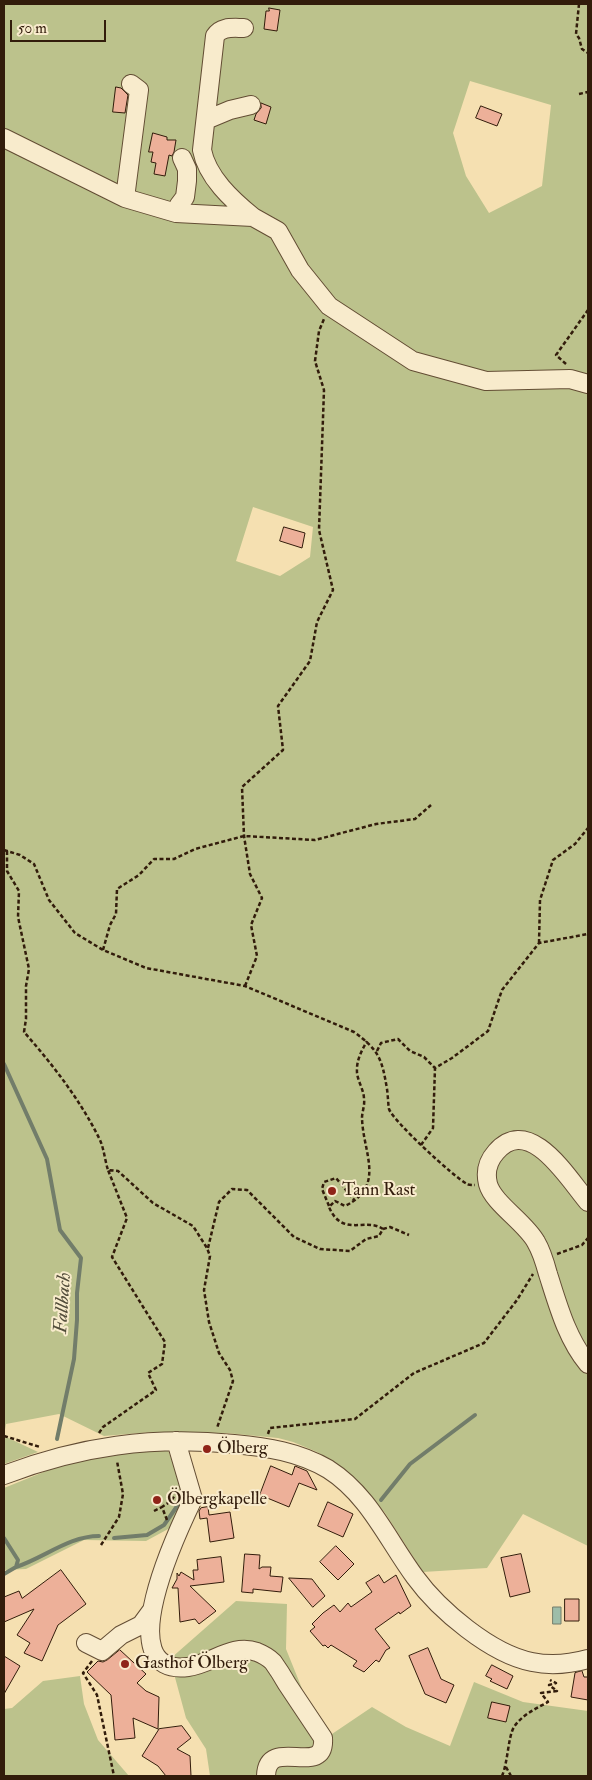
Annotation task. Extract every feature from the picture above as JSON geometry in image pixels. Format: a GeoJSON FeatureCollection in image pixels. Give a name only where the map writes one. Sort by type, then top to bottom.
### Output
{"type":"FeatureCollection","features":[{"type":"Feature","properties":{"kind":"street"},"geometry":{"type":"LineString","coordinates":[[244,28],[223,29],[218,31],[215,36],[202,150],[206,164],[234,201],[253,216],[278,231],[300,270],[329,306],[413,361],[486,381],[570,379],[588,384]]}},
{"type":"Feature","properties":{"kind":"street"},"geometry":{"type":"LineString","coordinates":[[124,198],[140,90],[131,84]]}},
{"type":"Feature","properties":{"kind":"street"},"geometry":{"type":"LineString","coordinates":[[206,120],[230,110],[251,105]]}},
{"type":"Feature","properties":{"kind":"street"},"geometry":{"type":"LineString","coordinates":[[4,138],[124,198],[176,213],[253,216]]}},
{"type":"Feature","properties":{"kind":"street"},"geometry":{"type":"LineString","coordinates":[[176,213],[185,197],[187,181],[187,169],[182,158]]}},
{"type":"Feature","properties":{"kind":"street"},"geometry":{"type":"LineString","coordinates":[[588,1202],[540,1146],[523,1141],[511,1142],[496,1152],[489,1164],[487,1171],[489,1187],[499,1201],[531,1235],[543,1259],[564,1321],[588,1364]]}},
{"type":"Feature","properties":{"kind":"street"},"geometry":{"type":"LineString","coordinates":[[176,1441],[193,1499],[171,1547],[158,1583],[152,1610],[150,1640],[155,1653],[163,1663],[170,1666],[188,1667],[239,1649],[256,1652],[272,1660],[323,1738],[324,1748],[314,1759],[282,1757],[275,1759],[269,1765],[266,1776]]}},
{"type":"Feature","properties":{"kind":"street"},"geometry":{"type":"LineString","coordinates":[[4,1475],[66,1455],[114,1445],[176,1441],[212,1442],[284,1451],[304,1458],[328,1470],[343,1481],[367,1504],[415,1577],[444,1610],[468,1629],[512,1656],[542,1663],[564,1664],[588,1659]]}},
{"type":"Feature","properties":{"kind":"street"},"geometry":{"type":"LineString","coordinates":[[86,1643],[102,1651],[120,1635],[141,1625],[152,1610]]}},
{"type":"Feature","properties":{"kind":"path"},"geometry":{"type":"LineString","coordinates":[[579,4],[576,34],[582,49],[588,53]]}},
{"type":"Feature","properties":{"kind":"path"},"geometry":{"type":"LineString","coordinates":[[579,94],[588,92]]}},
{"type":"Feature","properties":{"kind":"path"},"geometry":{"type":"LineString","coordinates":[[245,986],[257,956],[251,925],[262,898],[250,874],[244,836],[242,787],[283,750],[278,706],[310,661],[317,622],[333,590],[319,530],[324,390],[315,361],[319,331],[329,306]]}},
{"type":"Feature","properties":{"kind":"path"},"geometry":{"type":"LineString","coordinates":[[569,366],[556,355],[588,310]]}},
{"type":"Feature","properties":{"kind":"path"},"geometry":{"type":"LineString","coordinates":[[104,950],[110,925],[116,914],[117,888],[139,875],[154,860],[174,859],[195,849],[244,836],[315,840],[376,824],[415,819],[431,805]]}},
{"type":"Feature","properties":{"kind":"path"},"geometry":{"type":"LineString","coordinates":[[435,1068],[452,1058],[488,1031],[502,990],[539,943],[540,900],[553,860],[575,844],[588,828]]}},
{"type":"Feature","properties":{"kind":"path"},"geometry":{"type":"LineString","coordinates":[[86,1450],[103,1426],[156,1390],[148,1373],[162,1364],[165,1342],[112,1257],[127,1218],[108,1170],[100,1142],[74,1097],[51,1063],[24,1032],[26,986],[29,968],[18,917],[19,891],[7,871],[5,851],[20,855],[34,864],[49,900],[70,926],[76,933],[104,950],[146,968],[245,986],[354,1032],[367,1040],[377,1051],[384,1069],[390,1110],[400,1125],[467,1184],[489,1187]]}},
{"type":"Feature","properties":{"kind":"path"},"geometry":{"type":"LineString","coordinates":[[539,943],[588,934]]}},
{"type":"Feature","properties":{"kind":"path"},"geometry":{"type":"LineString","coordinates":[[377,1051],[381,1043],[398,1039],[410,1051],[424,1057],[435,1068],[433,1128],[421,1145]]}},
{"type":"Feature","properties":{"kind":"path"},"geometry":{"type":"LineString","coordinates":[[329,1206],[335,1201],[345,1206],[355,1201],[364,1192],[371,1170],[362,1118],[364,1099],[356,1071],[359,1057],[367,1040]]}},
{"type":"Feature","properties":{"kind":"path"},"geometry":{"type":"LineString","coordinates":[[108,1170],[118,1171],[153,1203],[193,1226],[207,1248],[210,1256],[204,1290],[209,1322],[219,1353],[230,1370],[234,1381],[212,1442]]}},
{"type":"Feature","properties":{"kind":"path"},"geometry":{"type":"LineString","coordinates":[[355,1201],[336,1178],[324,1182],[322,1189],[333,1216],[344,1223],[356,1226],[378,1225],[383,1229]]}},
{"type":"Feature","properties":{"kind":"path"},"geometry":{"type":"LineString","coordinates":[[207,1248],[219,1202],[232,1189],[247,1190],[294,1237],[320,1249],[350,1251],[366,1239],[379,1236],[383,1229],[390,1227],[409,1235]]}},
{"type":"Feature","properties":{"kind":"path"},"geometry":{"type":"LineString","coordinates":[[261,1447],[270,1428],[355,1419],[414,1373],[484,1343],[517,1300],[543,1259],[582,1245],[588,1238]]}},
{"type":"Feature","properties":{"kind":"path"},"geometry":{"type":"LineString","coordinates":[[4,1436],[66,1455]]}},
{"type":"Feature","properties":{"kind":"path"},"geometry":{"type":"LineString","coordinates":[[101,1545],[119,1517],[123,1494],[114,1445]]}},
{"type":"Feature","properties":{"kind":"path"},"geometry":{"type":"LineString","coordinates":[[154,1511],[171,1501],[177,1491],[189,1486]]}},
{"type":"Feature","properties":{"kind":"path"},"geometry":{"type":"LineString","coordinates":[[162,1506],[167,1518]]}},
{"type":"Feature","properties":{"kind":"path"},"geometry":{"type":"LineString","coordinates":[[102,1651],[83,1673],[97,1695],[114,1776]]}},
{"type":"Feature","properties":{"kind":"path"},"geometry":{"type":"LineString","coordinates":[[502,1776],[506,1767],[513,1728],[526,1714],[548,1702],[541,1693],[557,1692],[549,1685],[556,1683],[540,1674],[542,1663]]}},
{"type":"Feature","properties":{"kind":"path"},"geometry":{"type":"LineString","coordinates":[[506,1767],[511,1776]]}},
{"type":"Feature","properties":{"kind":"green space"},"geometry":{"type":"Polygon","coordinates":[[[4,4],[588,4],[588,1546],[523,1514],[487,1568],[423,1572],[385,1513],[366,1490],[340,1467],[317,1452],[293,1442],[278,1438],[226,1433],[152,1432],[104,1436],[59,1414],[6,1424],[4,1436],[4,4]],[[470,81],[453,133],[466,176],[489,213],[542,186],[551,105],[470,81]],[[253,507],[236,561],[280,576],[310,557],[313,527],[253,507]]]}},
{"type":"Feature","properties":{"kind":"green space"},"geometry":{"type":"Polygon","coordinates":[[[4,1436],[38,1452],[4,1464],[4,1436]]]}},
{"type":"Feature","properties":{"kind":"green space"},"geometry":{"type":"Polygon","coordinates":[[[168,1450],[187,1502],[170,1528],[146,1541],[84,1540],[26,1569],[4,1570],[4,1488],[56,1467],[129,1451],[168,1450]]]}},
{"type":"Feature","properties":{"kind":"green space"},"geometry":{"type":"Polygon","coordinates":[[[236,1601],[287,1604],[286,1649],[303,1691],[332,1734],[372,1707],[406,1727],[450,1746],[474,1682],[523,1702],[588,1711],[588,1776],[210,1776],[206,1749],[186,1718],[170,1659],[236,1601]]]}},
{"type":"Feature","properties":{"kind":"green space"},"geometry":{"type":"Polygon","coordinates":[[[80,1676],[84,1704],[98,1740],[129,1776],[4,1776],[4,1709],[12,1708],[43,1681],[80,1676]]]}},
{"type":"Feature","properties":{"kind":"shaded area"},"geometry":{"type":"Polygon","coordinates":[[[553,1607],[561,1607],[561,1624],[553,1624],[553,1607]]]}},
{"type":"Feature","properties":{"kind":"building"},"geometry":{"type":"Polygon","coordinates":[[[269,8],[280,10],[277,31],[264,29],[266,11],[269,11],[269,8]]]}},
{"type":"Feature","properties":{"kind":"building"},"geometry":{"type":"Polygon","coordinates":[[[116,87],[121,88],[128,95],[125,113],[113,112],[116,87]]]}},
{"type":"Feature","properties":{"kind":"building"},"geometry":{"type":"Polygon","coordinates":[[[261,103],[271,107],[266,124],[254,120],[261,108],[261,103]]]}},
{"type":"Feature","properties":{"kind":"building"},"geometry":{"type":"Polygon","coordinates":[[[481,106],[502,114],[497,126],[476,118],[481,106]]]}},
{"type":"Feature","properties":{"kind":"building"},"geometry":{"type":"Polygon","coordinates":[[[153,133],[167,137],[167,140],[176,140],[174,152],[172,156],[169,155],[165,176],[154,174],[156,163],[151,162],[153,152],[149,152],[153,133]]]}},
{"type":"Feature","properties":{"kind":"building"},"geometry":{"type":"Polygon","coordinates":[[[284,527],[305,533],[302,548],[280,541],[284,527]]]}},
{"type":"Feature","properties":{"kind":"building"},"geometry":{"type":"Polygon","coordinates":[[[271,1466],[292,1475],[295,1466],[307,1471],[317,1490],[299,1483],[289,1507],[260,1495],[271,1466]]]}},
{"type":"Feature","properties":{"kind":"building"},"geometry":{"type":"Polygon","coordinates":[[[328,1502],[353,1514],[343,1537],[318,1526],[328,1502]]]}},
{"type":"Feature","properties":{"kind":"building"},"geometry":{"type":"Polygon","coordinates":[[[208,1507],[209,1515],[230,1512],[234,1538],[210,1542],[207,1518],[200,1519],[199,1511],[201,1508],[208,1507]]]}},
{"type":"Feature","properties":{"kind":"building"},"geometry":{"type":"Polygon","coordinates":[[[336,1546],[354,1564],[338,1580],[320,1562],[336,1546]]]}},
{"type":"Feature","properties":{"kind":"building"},"geometry":{"type":"Polygon","coordinates":[[[245,1554],[260,1555],[259,1569],[271,1567],[270,1576],[283,1577],[281,1592],[253,1589],[253,1593],[242,1592],[245,1554]]]}},
{"type":"Feature","properties":{"kind":"building"},"geometry":{"type":"Polygon","coordinates":[[[521,1554],[530,1592],[510,1597],[501,1558],[521,1554]]]}},
{"type":"Feature","properties":{"kind":"building"},"geometry":{"type":"Polygon","coordinates":[[[221,1557],[224,1582],[190,1586],[216,1611],[199,1624],[195,1619],[180,1622],[178,1588],[172,1588],[177,1579],[177,1573],[179,1576],[181,1572],[194,1580],[193,1570],[198,1570],[197,1560],[221,1557]]]}},
{"type":"Feature","properties":{"kind":"building"},"geometry":{"type":"Polygon","coordinates":[[[61,1570],[86,1604],[58,1625],[42,1661],[24,1653],[30,1643],[17,1635],[34,1609],[4,1622],[4,1597],[19,1591],[22,1598],[61,1570]]]}},
{"type":"Feature","properties":{"kind":"building"},"geometry":{"type":"Polygon","coordinates":[[[379,1575],[384,1583],[396,1575],[411,1606],[375,1629],[390,1648],[386,1650],[379,1662],[376,1660],[364,1672],[353,1666],[357,1661],[331,1645],[328,1648],[325,1645],[323,1646],[310,1631],[315,1627],[312,1624],[334,1605],[340,1612],[348,1603],[351,1607],[372,1592],[366,1583],[379,1575]]]}},
{"type":"Feature","properties":{"kind":"building"},"geometry":{"type":"Polygon","coordinates":[[[289,1578],[312,1579],[325,1596],[313,1607],[289,1578]]]}},
{"type":"Feature","properties":{"kind":"building"},"geometry":{"type":"Polygon","coordinates":[[[565,1599],[579,1599],[579,1621],[565,1621],[565,1599]]]}},
{"type":"Feature","properties":{"kind":"building"},"geometry":{"type":"Polygon","coordinates":[[[428,1648],[441,1679],[454,1685],[446,1703],[425,1694],[409,1656],[428,1648]]]}},
{"type":"Feature","properties":{"kind":"building"},"geometry":{"type":"Polygon","coordinates":[[[120,1650],[146,1674],[137,1683],[146,1691],[159,1697],[158,1729],[133,1718],[135,1738],[115,1740],[111,1695],[87,1672],[98,1661],[103,1662],[107,1660],[120,1650]]]}},
{"type":"Feature","properties":{"kind":"building"},"geometry":{"type":"Polygon","coordinates":[[[4,1656],[20,1666],[4,1694],[4,1656]]]}},
{"type":"Feature","properties":{"kind":"building"},"geometry":{"type":"Polygon","coordinates":[[[492,1665],[513,1676],[507,1689],[490,1681],[492,1679],[486,1676],[492,1665]]]}},
{"type":"Feature","properties":{"kind":"building"},"geometry":{"type":"Polygon","coordinates":[[[582,1671],[584,1677],[588,1677],[588,1700],[571,1697],[575,1673],[582,1671]]]}},
{"type":"Feature","properties":{"kind":"building"},"geometry":{"type":"Polygon","coordinates":[[[492,1702],[510,1706],[506,1722],[488,1718],[492,1702]]]}},
{"type":"Feature","properties":{"kind":"building"},"geometry":{"type":"Polygon","coordinates":[[[182,1726],[191,1738],[177,1749],[190,1756],[191,1776],[166,1776],[158,1766],[142,1756],[159,1729],[182,1726]]]}},
{"type":"Feature","properties":{"kind":"waterway","name":"Fallbach"},"geometry":{"type":"LineString","coordinates":[[4,1064],[47,1159],[60,1230],[81,1258],[77,1293],[74,1359],[57,1439]]}},
{"type":"Feature","properties":{"kind":"waterway"},"geometry":{"type":"LineString","coordinates":[[381,1500],[410,1464],[475,1415]]}},
{"type":"Feature","properties":{"kind":"waterway"},"geometry":{"type":"LineString","coordinates":[[114,1538],[147,1535],[164,1525],[180,1502]]}},
{"type":"Feature","properties":{"kind":"waterway"},"geometry":{"type":"LineString","coordinates":[[16,1567],[67,1543],[99,1536]]}},
{"type":"Feature","properties":{"kind":"waterway","name":"Fallbach"},"geometry":{"type":"LineString","coordinates":[[4,1538],[18,1560],[16,1567],[4,1574]]}},
{"type":"Feature","properties":{"kind":"place","name":"Tann Rast"},"geometry":{"type":"Point","coordinates":[332,1191]}},
{"type":"Feature","properties":{"kind":"place","name":"Ölberg"},"geometry":{"type":"Point","coordinates":[207,1449]}},
{"type":"Feature","properties":{"kind":"place","name":"Ölbergkapelle"},"geometry":{"type":"Point","coordinates":[157,1500]}},
{"type":"Feature","properties":{"kind":"place","name":"Gasthof Ölberg"},"geometry":{"type":"Point","coordinates":[125,1664]}}]}
